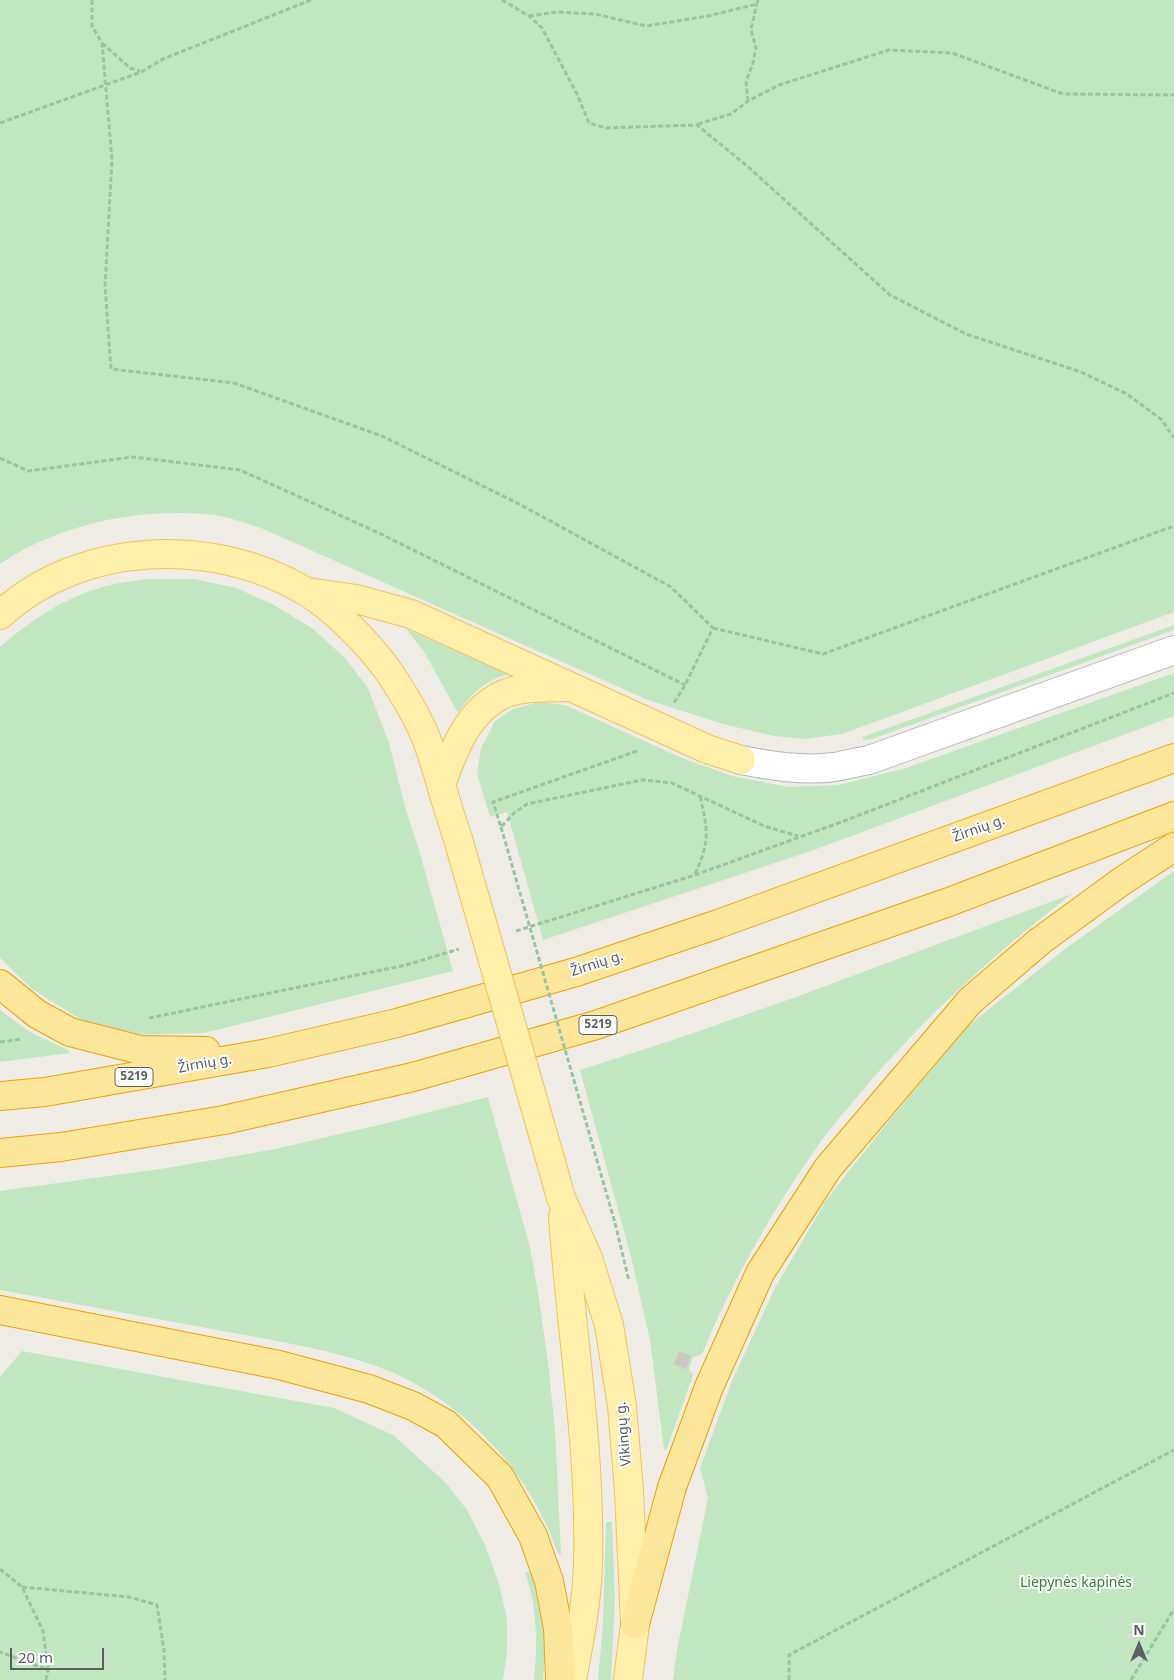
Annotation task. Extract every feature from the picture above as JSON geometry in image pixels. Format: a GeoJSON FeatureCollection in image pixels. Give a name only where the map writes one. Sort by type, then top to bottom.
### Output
{"type":"FeatureCollection","features":[{"type":"Feature","properties":{"kind":"highway","name":"Žirnių g."},"geometry":{"type":"LineString","coordinates":[[0,1096],[45,1092],[268,1053],[397,1023],[576,972],[727,920],[1174,758]]}},
{"type":"Feature","properties":{"kind":"highway","name":"5219"},"geometry":{"type":"LineString","coordinates":[[0,1153],[61,1147],[224,1120],[413,1077],[596,1025],[949,902],[1174,816]]}},
{"type":"Feature","properties":{"kind":"highway"},"geometry":{"type":"LineString","coordinates":[[635,1624],[672,1487],[709,1387],[760,1273],[828,1168],[970,1001],[1040,941],[1122,882],[1174,848]]}},
{"type":"Feature","properties":{"kind":"highway"},"geometry":{"type":"LineString","coordinates":[[0,984],[37,1014],[70,1032],[140,1050],[268,1053]]}},
{"type":"Feature","properties":{"kind":"highway"},"geometry":{"type":"LineString","coordinates":[[0,1310],[279,1364],[369,1388],[413,1406],[446,1424],[500,1477],[533,1536],[549,1581],[558,1628],[560,1680]]}},
{"type":"Feature","properties":{"kind":"main road"},"geometry":{"type":"LineString","coordinates":[[0,615],[30,592],[72,571],[100,562],[130,556],[161,554],[195,555],[224,560],[254,568],[280,578],[306,592],[356,599],[411,614],[707,749],[741,760]]}},
{"type":"Feature","properties":{"kind":"main road","name":"Vikingų g."},"geometry":{"type":"LineString","coordinates":[[306,592],[338,616],[363,640],[388,671],[407,701],[426,738],[458,839],[562,1198],[588,1258],[609,1325],[622,1406],[629,1491],[635,1624],[628,1680]]}},
{"type":"Feature","properties":{"kind":"main road"},"geometry":{"type":"LineString","coordinates":[[441,785],[462,736],[488,704],[504,694],[524,689],[569,686]]}},
{"type":"Feature","properties":{"kind":"main road","name":"Vikingų g."},"geometry":{"type":"LineString","coordinates":[[562,1198],[569,1293],[585,1446],[588,1508],[588,1566],[583,1624],[572,1680]]}},
{"type":"Feature","properties":{"kind":"street"},"geometry":{"type":"LineString","coordinates":[[741,760],[773,766],[805,768],[833,767],[869,760],[1174,650]]}},
{"type":"Feature","properties":{"kind":"path"},"geometry":{"type":"LineString","coordinates":[[92,0],[92,26],[102,43],[130,68],[141,72]]}},
{"type":"Feature","properties":{"kind":"path"},"geometry":{"type":"LineString","coordinates":[[0,123],[141,72],[163,59],[311,0]]}},
{"type":"Feature","properties":{"kind":"path"},"geometry":{"type":"LineString","coordinates":[[502,0],[529,16],[542,28],[577,94],[589,123],[606,128],[697,125],[731,114],[748,101],[779,85],[889,50],[952,53],[1063,94],[1174,95]]}},
{"type":"Feature","properties":{"kind":"path"},"geometry":{"type":"LineString","coordinates":[[529,16],[557,12],[595,14],[646,26],[708,16],[757,2],[751,29],[756,48],[746,82],[748,101]]}},
{"type":"Feature","properties":{"kind":"path"},"geometry":{"type":"LineString","coordinates":[[102,43],[112,160],[105,286],[111,369],[234,383],[382,436],[521,505],[671,587],[713,628],[824,654],[1174,526]]}},
{"type":"Feature","properties":{"kind":"path"},"geometry":{"type":"LineString","coordinates":[[697,125],[746,165],[890,295],[966,334],[1081,372],[1127,394],[1162,420],[1174,438]]}},
{"type":"Feature","properties":{"kind":"path"},"geometry":{"type":"LineString","coordinates":[[0,458],[28,471],[133,457],[240,470],[379,533],[685,685]]}},
{"type":"Feature","properties":{"kind":"path"},"geometry":{"type":"LineString","coordinates":[[615,1224],[493,802],[650,747],[685,685],[713,628]]}},
{"type":"Feature","properties":{"kind":"path"},"geometry":{"type":"LineString","coordinates":[[508,933],[695,875],[798,836],[844,821],[1174,693]]}},
{"type":"Feature","properties":{"kind":"path"},"geometry":{"type":"LineString","coordinates":[[501,827],[514,813],[527,804],[642,780],[672,783],[764,826],[798,836]]}},
{"type":"Feature","properties":{"kind":"path"},"geometry":{"type":"LineString","coordinates":[[695,875],[704,855],[706,840],[706,820],[699,796]]}},
{"type":"Feature","properties":{"kind":"path"},"geometry":{"type":"LineString","coordinates":[[144,1019],[406,965],[462,948]]}},
{"type":"Feature","properties":{"kind":"path"},"geometry":{"type":"LineString","coordinates":[[0,1042],[22,1039]]}},
{"type":"Feature","properties":{"kind":"path"},"geometry":{"type":"LineString","coordinates":[[789,1680],[789,1655],[1174,1450]]}},
{"type":"Feature","properties":{"kind":"path"},"geometry":{"type":"LineString","coordinates":[[0,1569],[22,1587],[43,1630],[48,1670],[46,1680]]}},
{"type":"Feature","properties":{"kind":"path"},"geometry":{"type":"LineString","coordinates":[[22,1587],[129,1597],[157,1605],[164,1650],[165,1680]]}},
{"type":"Feature","properties":{"kind":"path"},"geometry":{"type":"LineString","coordinates":[[1131,1680],[1174,1610]]}},
{"type":"Feature","properties":{"kind":"path"},"geometry":{"type":"LineString","coordinates":[[0,1652],[48,1670]]}},
{"type":"Feature","properties":{"kind":"green space"},"geometry":{"type":"Polygon","coordinates":[[[0,0],[1174,0],[1174,612],[842,734],[804,739],[774,736],[723,724],[648,700],[261,528],[225,517],[186,513],[130,516],[102,521],[75,528],[49,538],[0,564],[0,0]]]}},
{"type":"Feature","properties":{"kind":"green space"},"geometry":{"type":"Polygon","coordinates":[[[148,579],[194,579],[236,588],[272,604],[312,628],[345,658],[368,688],[389,743],[405,807],[453,971],[204,1033],[126,1035],[80,1019],[32,989],[0,958],[0,647],[51,609],[80,595],[110,585],[148,579]]]}},
{"type":"Feature","properties":{"kind":"green space"},"geometry":{"type":"Polygon","coordinates":[[[1174,625],[1174,630],[872,739],[863,740],[863,737],[1174,625]]]}},
{"type":"Feature","properties":{"kind":"green space"},"geometry":{"type":"Polygon","coordinates":[[[406,629],[508,674],[485,684],[458,713],[423,650],[406,629]]]}},
{"type":"Feature","properties":{"kind":"green space"},"geometry":{"type":"Polygon","coordinates":[[[1174,673],[1174,716],[811,851],[543,940],[507,812],[490,817],[477,774],[481,748],[495,721],[513,709],[539,702],[565,705],[682,758],[732,776],[789,787],[838,785],[903,769],[1174,673]]]}},
{"type":"Feature","properties":{"kind":"green space","name":"Liepynės kapinės"},"geometry":{"type":"Polygon","coordinates":[[[1174,871],[1174,1680],[673,1680],[677,1650],[708,1498],[700,1468],[732,1381],[775,1288],[826,1200],[969,1025],[1065,949],[1174,871]]]}},
{"type":"Feature","properties":{"kind":"green space"},"geometry":{"type":"Polygon","coordinates":[[[1072,894],[1014,940],[932,1015],[881,1069],[822,1140],[800,1171],[754,1246],[727,1298],[703,1352],[693,1357],[689,1369],[693,1375],[666,1451],[664,1449],[650,1340],[632,1261],[580,1070],[796,997],[1072,894]]]}},
{"type":"Feature","properties":{"kind":"green space"},"geometry":{"type":"Polygon","coordinates":[[[0,1010],[30,1032],[68,1050],[70,1053],[0,1062],[0,1010]]]}},
{"type":"Feature","properties":{"kind":"green space"},"geometry":{"type":"Polygon","coordinates":[[[488,1097],[530,1247],[539,1299],[555,1430],[561,1554],[558,1554],[545,1522],[529,1492],[509,1464],[486,1438],[460,1414],[432,1394],[402,1377],[370,1364],[312,1348],[0,1290],[0,1191],[167,1168],[275,1149],[488,1097]]]}},
{"type":"Feature","properties":{"kind":"green space"},"geometry":{"type":"Polygon","coordinates":[[[22,1351],[334,1408],[393,1435],[446,1483],[467,1510],[485,1545],[499,1584],[507,1619],[507,1651],[503,1680],[0,1680],[0,1377],[22,1351]]]}},
{"type":"Feature","properties":{"kind":"green space"},"geometry":{"type":"Polygon","coordinates":[[[606,1522],[612,1522],[615,1599],[611,1680],[598,1680],[603,1624],[606,1522]]]}},
{"type":"Feature","properties":{"kind":"green space"},"geometry":{"type":"Polygon","coordinates":[[[531,1571],[538,1596],[542,1625],[543,1680],[534,1680],[536,1625],[532,1598],[525,1572],[531,1571]]]}},
{"type":"Feature","properties":{"kind":"building"},"geometry":{"type":"Polygon","coordinates":[[[680,1351],[691,1356],[686,1369],[674,1364],[680,1351]]]}}]}
